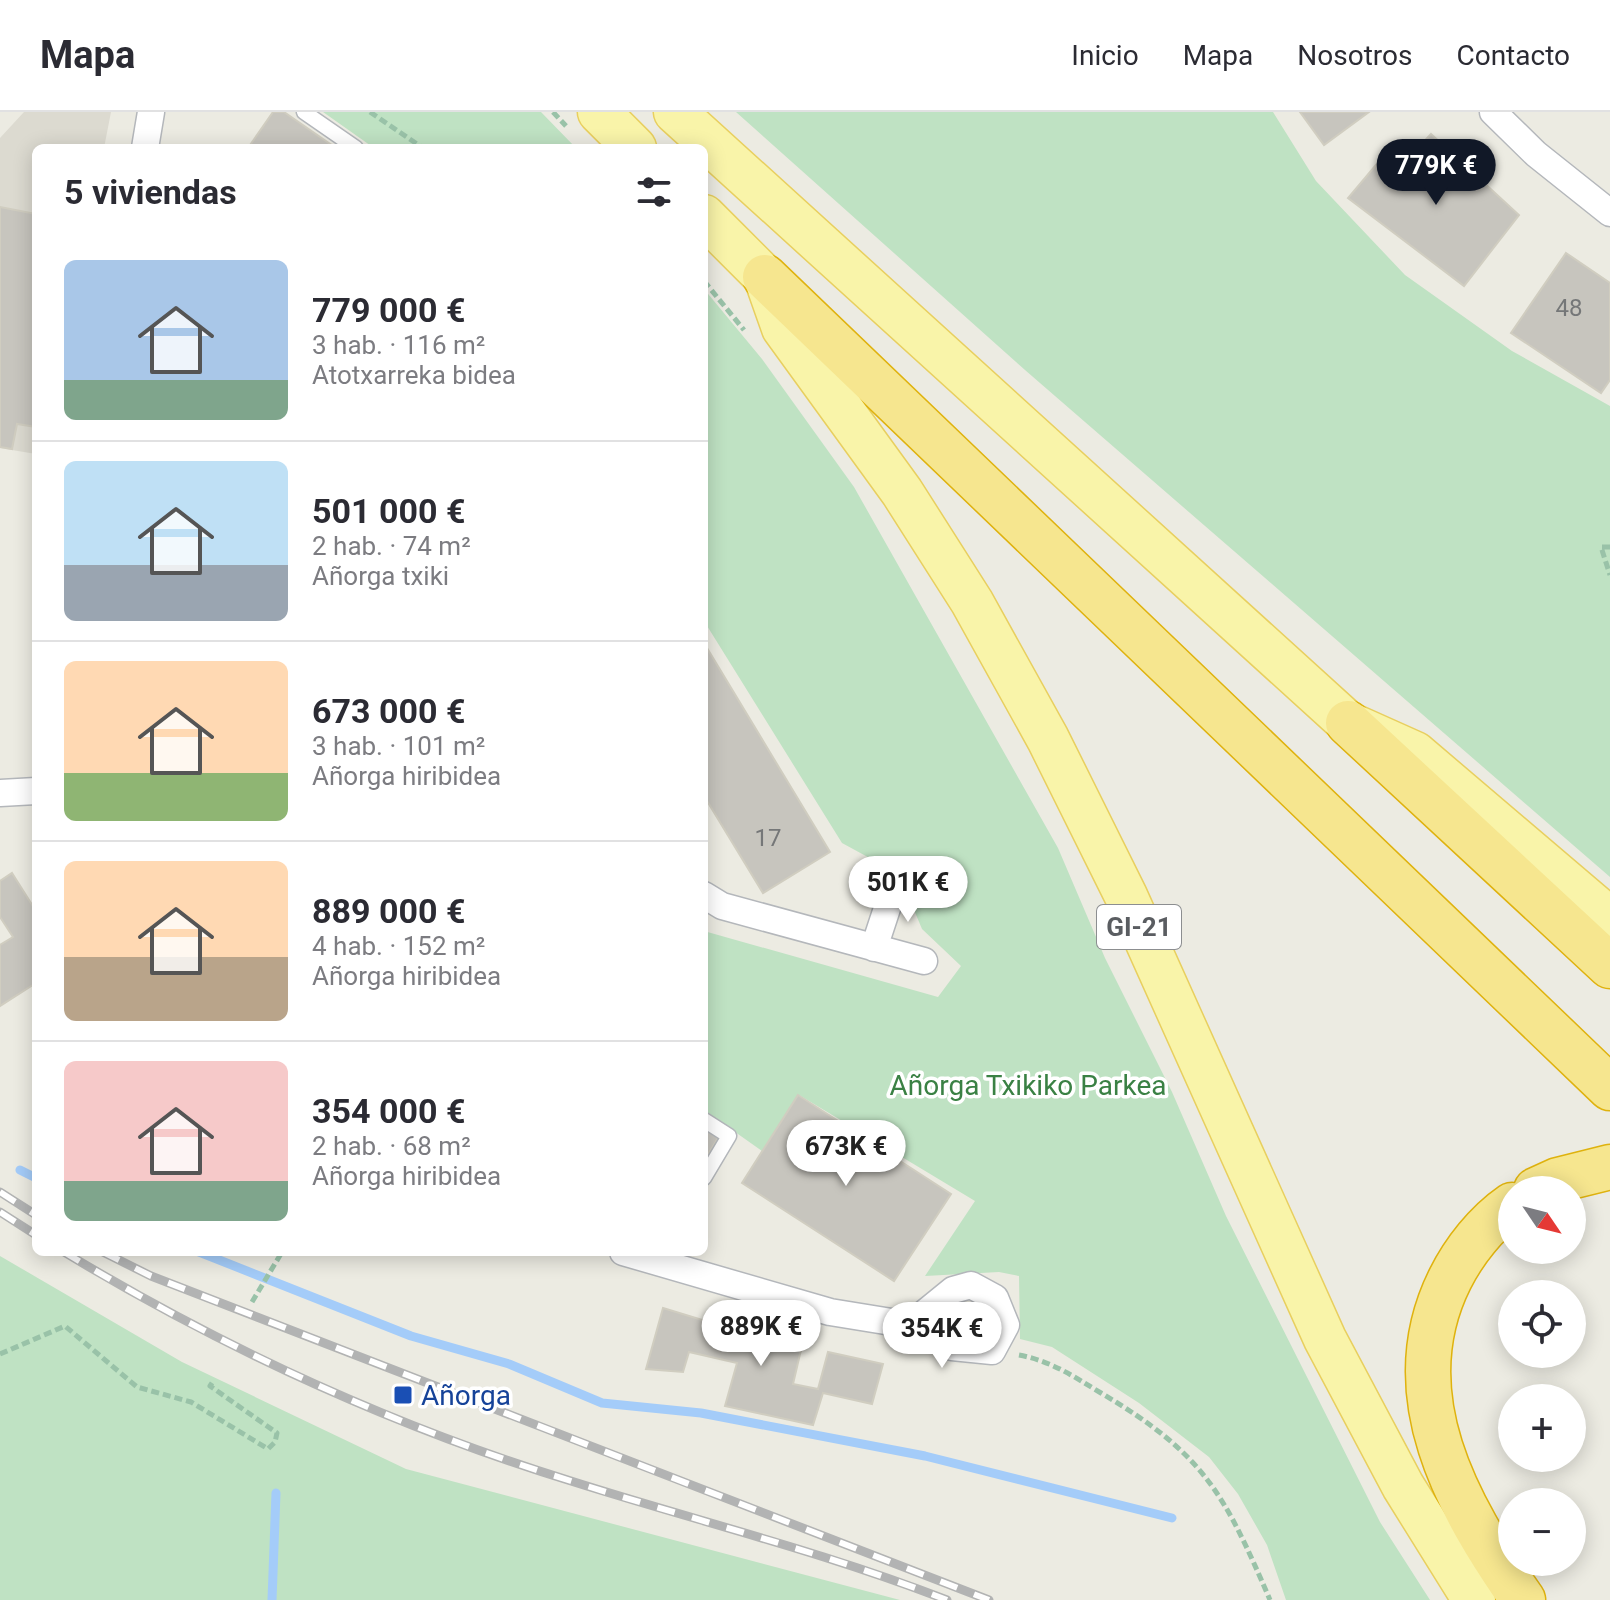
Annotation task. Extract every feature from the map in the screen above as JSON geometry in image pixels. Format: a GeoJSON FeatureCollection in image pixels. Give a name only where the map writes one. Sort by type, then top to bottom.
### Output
{"type":"FeatureCollection","features":[{"type":"Feature","properties":{"kind":"highway","name":"GI-21"},"geometry":{"type":"LineString","coordinates":[[765,277],[1610,1088]]}},
{"type":"Feature","properties":{"kind":"highway"},"geometry":{"type":"LineString","coordinates":[[1348,723],[1610,966]]}},
{"type":"Feature","properties":{"kind":"highway"},"geometry":{"type":"LineString","coordinates":[[1574,1176],[1610,1167]]}},
{"type":"Feature","properties":{"kind":"highway"},"geometry":{"type":"LineString","coordinates":[[1498,1217],[1454,1270],[1434,1319],[1426,1371],[1427,1397],[1447,1472],[1478,1536],[1523,1600]]}},
{"type":"Feature","properties":{"kind":"main road"},"geometry":{"type":"LineString","coordinates":[[599,112],[631,144]]}},
{"type":"Feature","properties":{"kind":"main road"},"geometry":{"type":"LineString","coordinates":[[675,112],[1348,723],[1415,753],[1610,919]]}},
{"type":"Feature","properties":{"kind":"main road","name":"GI-21"},"geometry":{"type":"LineString","coordinates":[[708,220],[765,277],[783,328],[902,492],[972,602],[1048,739],[1126,896],[1325,1339],[1403,1486],[1474,1600]]}},
{"type":"Feature","properties":{"kind":"street"},"geometry":{"type":"LineString","coordinates":[[146,144],[151,112]]}},
{"type":"Feature","properties":{"kind":"street"},"geometry":{"type":"LineString","coordinates":[[1493,112],[1536,154],[1610,213]]}},
{"type":"Feature","properties":{"kind":"street"},"geometry":{"type":"LineString","coordinates":[[0,793],[32,791]]}},
{"type":"Feature","properties":{"kind":"street"},"geometry":{"type":"LineString","coordinates":[[874,948],[895,884]]}},
{"type":"Feature","properties":{"kind":"street"},"geometry":{"type":"LineString","coordinates":[[708,897],[722,906],[924,961]]}},
{"type":"Feature","properties":{"kind":"street"},"geometry":{"type":"LineString","coordinates":[[655,1256],[830,1312],[910,1325],[952,1347],[992,1351],[1006,1325],[995,1298],[971,1285],[953,1290],[910,1325]]}},
{"type":"Feature","properties":{"kind":"lane"},"geometry":{"type":"LineString","coordinates":[[304,112],[350,144]]}},
{"type":"Feature","properties":{"kind":"lane"},"geometry":{"type":"LineString","coordinates":[[708,1123],[729,1136],[708,1171]]}},
{"type":"Feature","properties":{"kind":"path"},"geometry":{"type":"LineString","coordinates":[[370,112],[417,144]]}},
{"type":"Feature","properties":{"kind":"path"},"geometry":{"type":"LineString","coordinates":[[708,286],[753,340]]}},
{"type":"Feature","properties":{"kind":"path"},"geometry":{"type":"LineString","coordinates":[[1610,547],[1601,547],[1610,575]]}},
{"type":"Feature","properties":{"kind":"path"},"geometry":{"type":"LineString","coordinates":[[252,1302],[280,1256]]}},
{"type":"Feature","properties":{"kind":"path"},"geometry":{"type":"LineString","coordinates":[[0,1354],[65,1326],[137,1387],[191,1402],[268,1449],[275,1442],[277,1433],[210,1386],[214,1380]]}},
{"type":"Feature","properties":{"kind":"path"},"geometry":{"type":"LineString","coordinates":[[992,1351],[1047,1360],[1175,1442],[1211,1482],[1234,1518],[1270,1600]]}},
{"type":"Feature","properties":{"kind":"shaded area"},"geometry":{"type":"Polygon","coordinates":[[[24,112],[111,112],[105,144],[32,144],[32,453],[0,448],[0,138],[24,112]]]}},
{"type":"Feature","properties":{"kind":"green space"},"geometry":{"type":"Polygon","coordinates":[[[323,112],[541,112],[572,144],[368,144],[323,112]]]}},
{"type":"Feature","properties":{"kind":"green space"},"geometry":{"type":"Polygon","coordinates":[[[736,112],[1273,112],[1316,181],[1405,275],[1512,351],[1610,406],[1610,877],[1025,370],[736,112]]]}},
{"type":"Feature","properties":{"kind":"green space","name":"Añorga Txikiko Parkea"},"geometry":{"type":"Polygon","coordinates":[[[708,294],[762,359],[854,487],[1058,848],[1105,958],[1172,1092],[1226,1216],[1380,1522],[1430,1600],[1286,1600],[1267,1545],[1238,1494],[1209,1457],[1139,1403],[1052,1347],[1020,1339],[1019,1276],[999,1272],[925,1276],[975,1201],[799,1095],[762,1151],[708,1113],[708,932],[938,997],[961,966],[922,929],[899,874],[842,843],[708,627],[708,294]]]}},
{"type":"Feature","properties":{"kind":"green space"},"geometry":{"type":"Polygon","coordinates":[[[0,1256],[182,1362],[406,1469],[900,1600],[0,1600],[0,1256]]]}},
{"type":"Feature","properties":{"kind":"building"},"geometry":{"type":"Polygon","coordinates":[[[273,112],[284,112],[330,144],[251,144],[273,112]]]}},
{"type":"Feature","properties":{"kind":"building"},"geometry":{"type":"Polygon","coordinates":[[[1300,112],[1369,112],[1324,145],[1300,112]]]}},
{"type":"Feature","properties":{"kind":"building"},"geometry":{"type":"Polygon","coordinates":[[[1431,134],[1519,215],[1464,286],[1348,198],[1392,146],[1408,159],[1431,134]]]}},
{"type":"Feature","properties":{"kind":"building"},"geometry":{"type":"Polygon","coordinates":[[[0,207],[32,213],[32,426],[17,424],[12,449],[0,447],[0,207]]]}},
{"type":"Feature","properties":{"kind":"building"},"geometry":{"type":"Polygon","coordinates":[[[1566,253],[1610,283],[1610,380],[1601,393],[1511,333],[1566,253]]]}},
{"type":"Feature","properties":{"kind":"building"},"geometry":{"type":"Polygon","coordinates":[[[708,650],[830,852],[763,893],[708,803],[708,650]]]}},
{"type":"Feature","properties":{"kind":"building"},"geometry":{"type":"Polygon","coordinates":[[[12,873],[32,905],[32,986],[0,1006],[0,945],[13,937],[0,917],[0,881],[12,873]]]}},
{"type":"Feature","properties":{"kind":"building"},"geometry":{"type":"Polygon","coordinates":[[[798,1095],[951,1194],[894,1281],[742,1183],[798,1095]]]}},
{"type":"Feature","properties":{"kind":"building"},"geometry":{"type":"Polygon","coordinates":[[[708,1132],[718,1138],[708,1154],[708,1132]]]}},
{"type":"Feature","properties":{"kind":"building"},"geometry":{"type":"Polygon","coordinates":[[[663,1308],[801,1350],[793,1384],[818,1389],[828,1352],[883,1364],[872,1404],[823,1393],[813,1425],[725,1406],[737,1363],[689,1352],[683,1372],[646,1369],[663,1308]]]}},
{"type":"Feature","properties":{"kind":"waterway"},"geometry":{"type":"LineString","coordinates":[[20,1170],[32,1176]]}},
{"type":"Feature","properties":{"kind":"waterway"},"geometry":{"type":"LineString","coordinates":[[209,1256],[411,1336],[509,1364],[602,1403],[701,1413],[925,1456],[1172,1518]]}},
{"type":"Feature","properties":{"kind":"waterway"},"geometry":{"type":"LineString","coordinates":[[272,1600],[276,1493]]}},
{"type":"Feature","properties":{"kind":"railway"},"geometry":{"type":"LineString","coordinates":[[0,1192],[32,1212]]}},
{"type":"Feature","properties":{"kind":"railway"},"geometry":{"type":"LineString","coordinates":[[0,1212],[32,1232]]}},
{"type":"Feature","properties":{"kind":"railway"},"geometry":{"type":"LineString","coordinates":[[71,1256],[185,1321],[247,1352],[439,1436],[571,1481],[854,1567],[947,1600]]}},
{"type":"Feature","properties":{"kind":"railway"},"geometry":{"type":"LineString","coordinates":[[111,1256],[151,1276],[989,1600]]}},
{"type":"Feature","properties":{"kind":"place","name":"Añorga"},"geometry":{"type":"Point","coordinates":[403,1395]}}]}
